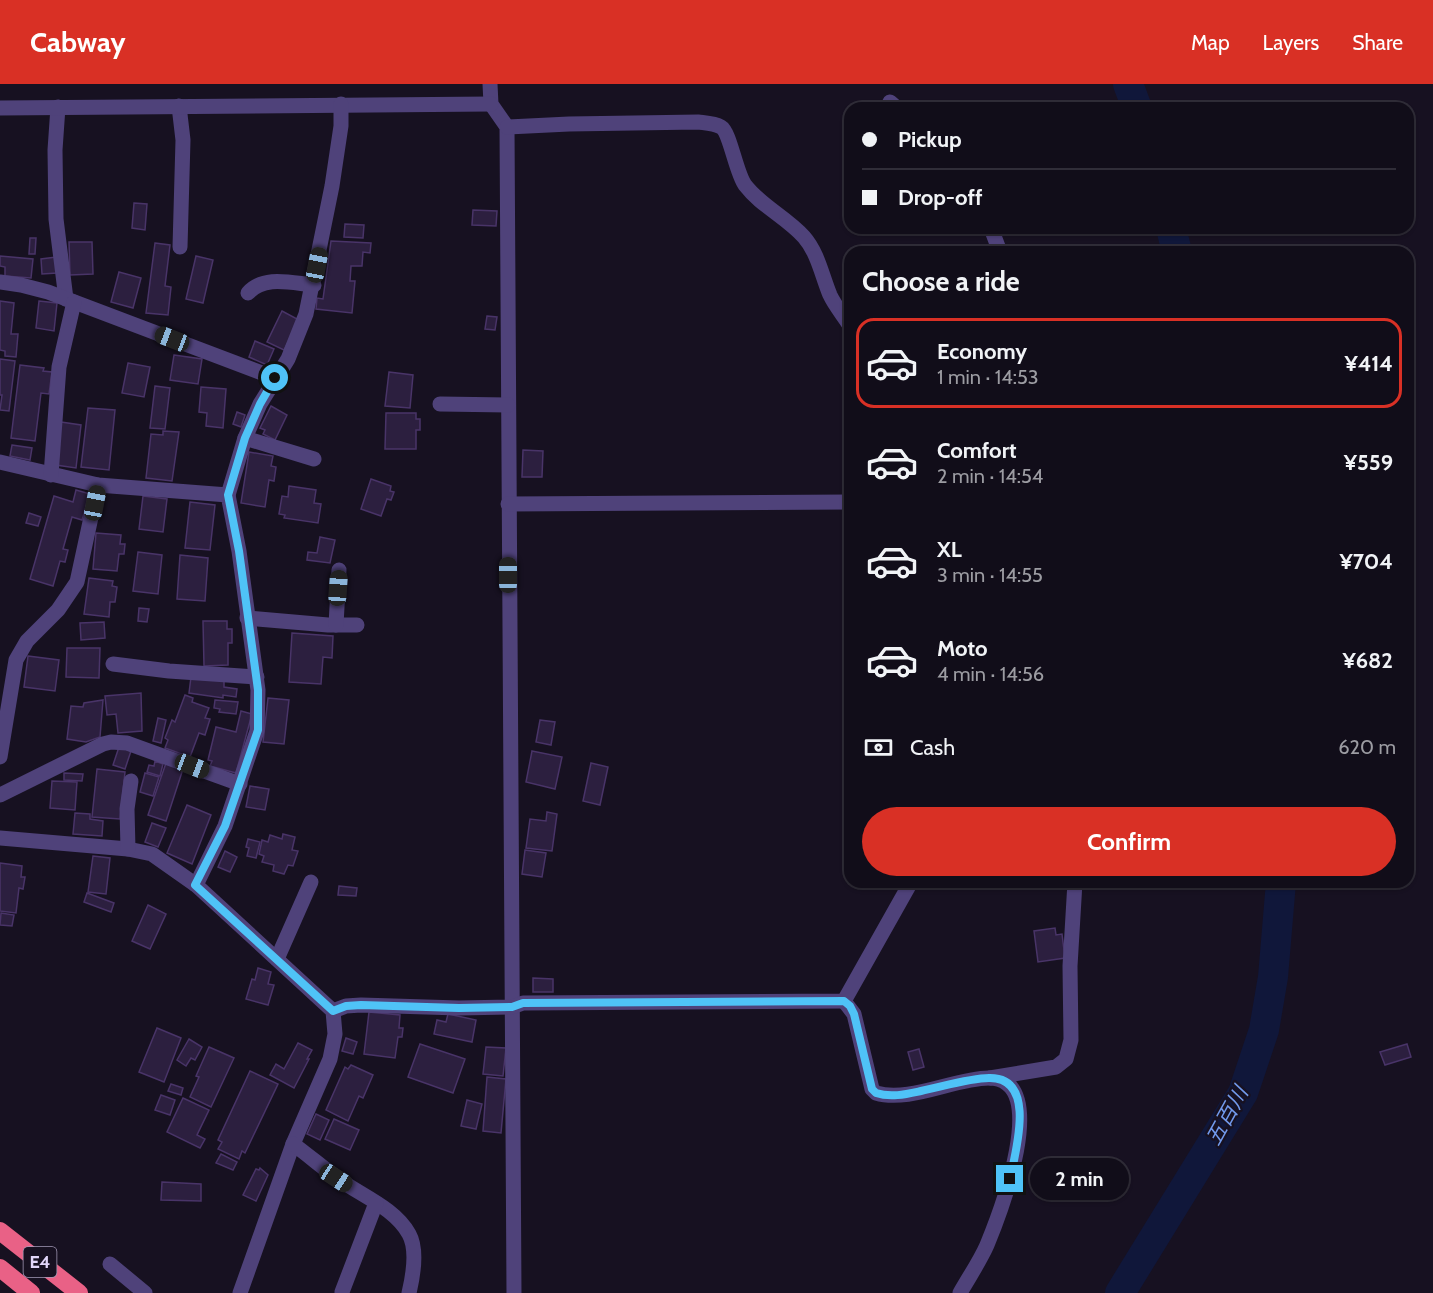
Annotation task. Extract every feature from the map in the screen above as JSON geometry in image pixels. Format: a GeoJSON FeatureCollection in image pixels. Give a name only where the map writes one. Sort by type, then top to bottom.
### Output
{"type":"FeatureCollection","features":[{"type":"Feature","properties":{"kind":"highway","name":"E4"},"geometry":{"type":"LineString","coordinates":[[0,1231],[79,1293]]}},
{"type":"Feature","properties":{"kind":"highway","name":"E4"},"geometry":{"type":"LineString","coordinates":[[0,1268],[32,1293]]}},
{"type":"Feature","properties":{"kind":"street"},"geometry":{"type":"LineString","coordinates":[[490,84],[491,104],[507,127],[514,1293]]}},
{"type":"Feature","properties":{"kind":"street"},"geometry":{"type":"LineString","coordinates":[[195,885],[225,826],[258,730],[257,677],[239,551],[228,495],[245,438],[260,404],[288,359],[301,332],[314,285],[332,186],[341,126],[341,104]]}},
{"type":"Feature","properties":{"kind":"street"},"geometry":{"type":"LineString","coordinates":[[0,108],[491,104]]}},
{"type":"Feature","properties":{"kind":"street"},"geometry":{"type":"LineString","coordinates":[[179,106],[183,140],[180,247]]}},
{"type":"Feature","properties":{"kind":"street"},"geometry":{"type":"LineString","coordinates":[[51,475],[57,377],[70,301],[56,219],[55,150],[58,107]]}},
{"type":"Feature","properties":{"kind":"street"},"geometry":{"type":"LineString","coordinates":[[507,127],[698,122],[712,123],[721,127],[727,135],[733,159],[743,183],[755,197],[789,222],[804,237],[818,261],[831,298],[844,317]]}},
{"type":"Feature","properties":{"kind":"street"},"geometry":{"type":"LineString","coordinates":[[0,282],[21,285],[70,301],[275,378]]}},
{"type":"Feature","properties":{"kind":"street"},"geometry":{"type":"LineString","coordinates":[[248,293],[254,286],[269,282],[314,285]]}},
{"type":"Feature","properties":{"kind":"street"},"geometry":{"type":"LineString","coordinates":[[831,298],[844,301]]}},
{"type":"Feature","properties":{"kind":"street"},"geometry":{"type":"LineString","coordinates":[[440,404],[508,405]]}},
{"type":"Feature","properties":{"kind":"street"},"geometry":{"type":"LineString","coordinates":[[245,438],[314,459]]}},
{"type":"Feature","properties":{"kind":"street"},"geometry":{"type":"LineString","coordinates":[[0,462],[98,485],[228,495]]}},
{"type":"Feature","properties":{"kind":"street"},"geometry":{"type":"LineString","coordinates":[[0,757],[16,660],[27,641],[58,610],[77,582],[98,485]]}},
{"type":"Feature","properties":{"kind":"street"},"geometry":{"type":"LineString","coordinates":[[508,504],[844,502]]}},
{"type":"Feature","properties":{"kind":"street"},"geometry":{"type":"LineString","coordinates":[[336,625],[339,570]]}},
{"type":"Feature","properties":{"kind":"street"},"geometry":{"type":"LineString","coordinates":[[248,618],[357,625]]}},
{"type":"Feature","properties":{"kind":"street"},"geometry":{"type":"LineString","coordinates":[[113,664],[169,671],[257,677]]}},
{"type":"Feature","properties":{"kind":"street"},"geometry":{"type":"LineString","coordinates":[[0,795],[103,744],[120,742],[152,751],[240,784]]}},
{"type":"Feature","properties":{"kind":"street"},"geometry":{"type":"LineString","coordinates":[[128,849],[127,808],[131,781]]}},
{"type":"Feature","properties":{"kind":"street"},"geometry":{"type":"LineString","coordinates":[[0,838],[128,849],[152,854],[195,885],[333,1011],[334,1046],[293,1144],[240,1293]]}},
{"type":"Feature","properties":{"kind":"street"},"geometry":{"type":"LineString","coordinates":[[277,959],[311,882]]}},
{"type":"Feature","properties":{"kind":"street"},"geometry":{"type":"LineString","coordinates":[[844,1001],[907,888]]}},
{"type":"Feature","properties":{"kind":"street"},"geometry":{"type":"LineString","coordinates":[[333,1011],[346,1006],[361,1005],[512,1007],[523,1003],[844,1001],[854,1014],[872,1089],[876,1093],[898,1095],[1056,1067],[1066,1059],[1071,1040],[1070,966],[1075,888]]}},
{"type":"Feature","properties":{"kind":"street"},"geometry":{"type":"LineString","coordinates":[[960,1293],[986,1247],[1002,1207],[1010,1179],[1020,1123],[1020,1108],[1013,1090],[1002,1081],[990,1078]]}},
{"type":"Feature","properties":{"kind":"street"},"geometry":{"type":"LineString","coordinates":[[293,1144],[336,1178],[376,1203],[404,1226],[412,1240],[410,1293]]}},
{"type":"Feature","properties":{"kind":"street"},"geometry":{"type":"LineString","coordinates":[[342,1292],[376,1203]]}},
{"type":"Feature","properties":{"kind":"street"},"geometry":{"type":"LineString","coordinates":[[110,1264],[145,1293]]}},
{"type":"Feature","properties":{"kind":"building"},"geometry":{"type":"Polygon","coordinates":[[[134,203],[147,204],[145,230],[132,228],[134,203]]]}},
{"type":"Feature","properties":{"kind":"building"},"geometry":{"type":"Polygon","coordinates":[[[473,210],[497,211],[496,226],[472,225],[473,210]]]}},
{"type":"Feature","properties":{"kind":"building"},"geometry":{"type":"Polygon","coordinates":[[[345,224],[364,225],[363,238],[344,237],[345,224]]]}},
{"type":"Feature","properties":{"kind":"building"},"geometry":{"type":"Polygon","coordinates":[[[30,238],[36,238],[35,254],[29,254],[30,238]]]}},
{"type":"Feature","properties":{"kind":"building"},"geometry":{"type":"Polygon","coordinates":[[[331,241],[371,243],[370,253],[363,252],[362,266],[351,266],[350,281],[355,281],[352,313],[316,309],[317,298],[323,299],[331,241]]]}},
{"type":"Feature","properties":{"kind":"building"},"geometry":{"type":"Polygon","coordinates":[[[69,242],[92,242],[93,274],[70,275],[69,242]]]}},
{"type":"Feature","properties":{"kind":"building"},"geometry":{"type":"Polygon","coordinates":[[[155,243],[170,245],[165,286],[171,287],[168,315],[146,313],[155,243]]]}},
{"type":"Feature","properties":{"kind":"building"},"geometry":{"type":"Polygon","coordinates":[[[0,256],[33,259],[31,278],[5,276],[5,267],[0,266],[0,256]]]}},
{"type":"Feature","properties":{"kind":"building"},"geometry":{"type":"Polygon","coordinates":[[[196,256],[213,260],[203,303],[186,299],[196,256]]]}},
{"type":"Feature","properties":{"kind":"building"},"geometry":{"type":"Polygon","coordinates":[[[56,257],[57,273],[42,274],[41,259],[56,257]]]}},
{"type":"Feature","properties":{"kind":"building"},"geometry":{"type":"Polygon","coordinates":[[[119,272],[141,278],[133,308],[111,302],[119,272]]]}},
{"type":"Feature","properties":{"kind":"building"},"geometry":{"type":"Polygon","coordinates":[[[0,301],[14,303],[11,334],[18,334],[16,357],[5,356],[5,351],[0,350],[0,301]]]}},
{"type":"Feature","properties":{"kind":"building"},"geometry":{"type":"Polygon","coordinates":[[[39,301],[57,303],[54,331],[36,328],[39,301]]]}},
{"type":"Feature","properties":{"kind":"building"},"geometry":{"type":"Polygon","coordinates":[[[282,311],[299,320],[284,350],[267,342],[282,311]]]}},
{"type":"Feature","properties":{"kind":"building"},"geometry":{"type":"Polygon","coordinates":[[[487,316],[497,317],[495,330],[485,329],[487,316]]]}},
{"type":"Feature","properties":{"kind":"building"},"geometry":{"type":"Polygon","coordinates":[[[255,341],[274,349],[267,365],[249,357],[255,341]]]}},
{"type":"Feature","properties":{"kind":"building"},"geometry":{"type":"Polygon","coordinates":[[[174,355],[202,359],[198,384],[170,380],[174,355]]]}},
{"type":"Feature","properties":{"kind":"building"},"geometry":{"type":"Polygon","coordinates":[[[0,359],[15,361],[9,411],[0,410],[2,395],[0,395],[0,359]]]}},
{"type":"Feature","properties":{"kind":"building"},"geometry":{"type":"Polygon","coordinates":[[[128,363],[150,367],[144,397],[122,393],[128,363]]]}},
{"type":"Feature","properties":{"kind":"building"},"geometry":{"type":"Polygon","coordinates":[[[20,365],[44,368],[43,371],[52,372],[49,394],[41,393],[35,441],[11,438],[20,365]]]}},
{"type":"Feature","properties":{"kind":"building"},"geometry":{"type":"Polygon","coordinates":[[[389,372],[413,375],[410,408],[385,406],[389,372]]]}},
{"type":"Feature","properties":{"kind":"building"},"geometry":{"type":"Polygon","coordinates":[[[155,386],[170,388],[165,429],[150,428],[155,386]]]}},
{"type":"Feature","properties":{"kind":"building"},"geometry":{"type":"Polygon","coordinates":[[[201,387],[226,389],[223,428],[206,426],[207,413],[199,412],[201,387]]]}},
{"type":"Feature","properties":{"kind":"building"},"geometry":{"type":"Polygon","coordinates":[[[271,406],[287,415],[275,440],[263,434],[265,430],[260,428],[271,406]]]}},
{"type":"Feature","properties":{"kind":"building"},"geometry":{"type":"Polygon","coordinates":[[[88,408],[115,410],[109,470],[81,467],[88,408]]]}},
{"type":"Feature","properties":{"kind":"building"},"geometry":{"type":"Polygon","coordinates":[[[237,412],[245,415],[241,427],[233,424],[237,412]]]}},
{"type":"Feature","properties":{"kind":"building"},"geometry":{"type":"Polygon","coordinates":[[[386,413],[416,413],[416,419],[420,419],[420,430],[416,430],[416,449],[385,449],[386,413]]]}},
{"type":"Feature","properties":{"kind":"building"},"geometry":{"type":"Polygon","coordinates":[[[61,422],[81,425],[76,468],[56,465],[61,422]]]}},
{"type":"Feature","properties":{"kind":"building"},"geometry":{"type":"Polygon","coordinates":[[[163,431],[179,432],[172,481],[146,478],[151,434],[163,435],[163,431]]]}},
{"type":"Feature","properties":{"kind":"building"},"geometry":{"type":"Polygon","coordinates":[[[12,445],[32,448],[30,460],[10,456],[12,445]]]}},
{"type":"Feature","properties":{"kind":"building"},"geometry":{"type":"Polygon","coordinates":[[[523,450],[543,451],[542,477],[522,477],[523,450]]]}},
{"type":"Feature","properties":{"kind":"building"},"geometry":{"type":"Polygon","coordinates":[[[249,452],[273,456],[271,466],[276,467],[274,481],[269,480],[265,507],[241,503],[249,452]]]}},
{"type":"Feature","properties":{"kind":"building"},"geometry":{"type":"Polygon","coordinates":[[[371,479],[391,486],[390,491],[394,492],[391,500],[387,499],[381,516],[361,509],[371,479]]]}},
{"type":"Feature","properties":{"kind":"building"},"geometry":{"type":"Polygon","coordinates":[[[289,486],[316,490],[314,503],[321,504],[318,523],[284,518],[285,515],[279,514],[282,496],[288,497],[289,486]]]}},
{"type":"Feature","properties":{"kind":"building"},"geometry":{"type":"Polygon","coordinates":[[[76,490],[90,494],[82,520],[72,517],[63,549],[68,550],[65,562],[60,561],[53,586],[30,579],[54,496],[73,502],[76,490]]]}},
{"type":"Feature","properties":{"kind":"building"},"geometry":{"type":"Polygon","coordinates":[[[143,496],[167,499],[163,532],[139,529],[143,496]]]}},
{"type":"Feature","properties":{"kind":"building"},"geometry":{"type":"Polygon","coordinates":[[[190,502],[215,505],[210,550],[185,548],[190,502]]]}},
{"type":"Feature","properties":{"kind":"building"},"geometry":{"type":"Polygon","coordinates":[[[29,513],[41,517],[38,526],[26,523],[29,513]]]}},
{"type":"Feature","properties":{"kind":"building"},"geometry":{"type":"Polygon","coordinates":[[[96,533],[121,535],[120,544],[125,544],[124,554],[119,554],[117,571],[93,569],[96,533]]]}},
{"type":"Feature","properties":{"kind":"building"},"geometry":{"type":"Polygon","coordinates":[[[320,537],[335,540],[330,563],[307,560],[308,552],[317,553],[320,537]]]}},
{"type":"Feature","properties":{"kind":"building"},"geometry":{"type":"Polygon","coordinates":[[[138,552],[162,555],[158,594],[133,591],[138,552]]]}},
{"type":"Feature","properties":{"kind":"building"},"geometry":{"type":"Polygon","coordinates":[[[180,555],[208,558],[205,601],[177,599],[180,555]]]}},
{"type":"Feature","properties":{"kind":"building"},"geometry":{"type":"Polygon","coordinates":[[[89,578],[113,581],[112,586],[117,587],[115,602],[110,602],[109,617],[84,614],[89,578]]]}},
{"type":"Feature","properties":{"kind":"building"},"geometry":{"type":"Polygon","coordinates":[[[139,608],[149,609],[147,622],[138,621],[139,608]]]}},
{"type":"Feature","properties":{"kind":"building"},"geometry":{"type":"Polygon","coordinates":[[[203,621],[227,621],[227,629],[232,629],[232,643],[228,643],[228,665],[204,666],[203,621]]]}},
{"type":"Feature","properties":{"kind":"building"},"geometry":{"type":"Polygon","coordinates":[[[104,622],[105,638],[81,640],[80,623],[104,622]]]}},
{"type":"Feature","properties":{"kind":"building"},"geometry":{"type":"Polygon","coordinates":[[[292,633],[333,636],[332,658],[323,657],[321,684],[289,682],[292,633]]]}},
{"type":"Feature","properties":{"kind":"building"},"geometry":{"type":"Polygon","coordinates":[[[67,648],[100,648],[99,678],[66,677],[67,648]]]}},
{"type":"Feature","properties":{"kind":"building"},"geometry":{"type":"Polygon","coordinates":[[[28,656],[59,660],[55,691],[24,687],[28,656]]]}},
{"type":"Feature","properties":{"kind":"building"},"geometry":{"type":"Polygon","coordinates":[[[191,677],[224,681],[224,687],[237,689],[236,697],[223,695],[223,698],[189,693],[191,677]]]}},
{"type":"Feature","properties":{"kind":"building"},"geometry":{"type":"Polygon","coordinates":[[[141,693],[142,731],[118,733],[116,714],[107,715],[105,696],[141,693]]]}},
{"type":"Feature","properties":{"kind":"building"},"geometry":{"type":"Polygon","coordinates":[[[185,695],[193,698],[192,702],[209,708],[205,718],[210,719],[205,735],[199,733],[190,757],[165,748],[168,740],[165,738],[172,720],[175,722],[185,695]]]}},
{"type":"Feature","properties":{"kind":"building"},"geometry":{"type":"Polygon","coordinates":[[[268,698],[289,700],[284,744],[263,742],[268,698]]]}},
{"type":"Feature","properties":{"kind":"building"},"geometry":{"type":"Polygon","coordinates":[[[103,700],[100,737],[86,742],[67,739],[71,706],[83,707],[84,703],[103,700]]]}},
{"type":"Feature","properties":{"kind":"building"},"geometry":{"type":"Polygon","coordinates":[[[215,700],[238,702],[236,714],[219,712],[220,709],[214,708],[215,700]]]}},
{"type":"Feature","properties":{"kind":"building"},"geometry":{"type":"Polygon","coordinates":[[[241,711],[252,714],[236,773],[210,766],[212,761],[208,760],[216,727],[236,732],[241,711]]]}},
{"type":"Feature","properties":{"kind":"building"},"geometry":{"type":"Polygon","coordinates":[[[158,718],[166,720],[161,743],[153,741],[158,718]]]}},
{"type":"Feature","properties":{"kind":"building"},"geometry":{"type":"Polygon","coordinates":[[[540,720],[555,722],[551,745],[536,742],[540,720]]]}},
{"type":"Feature","properties":{"kind":"building"},"geometry":{"type":"Polygon","coordinates":[[[119,747],[131,751],[125,769],[113,765],[119,747]]]}},
{"type":"Feature","properties":{"kind":"building"},"geometry":{"type":"Polygon","coordinates":[[[532,751],[562,757],[555,789],[526,782],[532,751]]]}},
{"type":"Feature","properties":{"kind":"building"},"geometry":{"type":"Polygon","coordinates":[[[155,761],[163,764],[160,776],[147,772],[149,765],[154,766],[155,761]]]}},
{"type":"Feature","properties":{"kind":"building"},"geometry":{"type":"Polygon","coordinates":[[[166,763],[183,769],[166,821],[148,815],[166,763]]]}},
{"type":"Feature","properties":{"kind":"building"},"geometry":{"type":"Polygon","coordinates":[[[591,763],[608,767],[600,805],[583,801],[591,763]]]}},
{"type":"Feature","properties":{"kind":"building"},"geometry":{"type":"Polygon","coordinates":[[[97,769],[125,772],[120,819],[92,817],[97,769]]]}},
{"type":"Feature","properties":{"kind":"building"},"geometry":{"type":"Polygon","coordinates":[[[64,773],[83,774],[82,781],[64,780],[64,773]]]}},
{"type":"Feature","properties":{"kind":"building"},"geometry":{"type":"Polygon","coordinates":[[[145,773],[159,777],[153,796],[140,792],[145,773]]]}},
{"type":"Feature","properties":{"kind":"building"},"geometry":{"type":"Polygon","coordinates":[[[52,781],[77,782],[75,810],[50,808],[52,781]]]}},
{"type":"Feature","properties":{"kind":"building"},"geometry":{"type":"Polygon","coordinates":[[[250,786],[269,789],[265,810],[246,807],[250,786]]]}},
{"type":"Feature","properties":{"kind":"building"},"geometry":{"type":"Polygon","coordinates":[[[187,805],[211,815],[192,864],[167,853],[187,805]]]}},
{"type":"Feature","properties":{"kind":"building"},"geometry":{"type":"Polygon","coordinates":[[[547,812],[557,814],[552,851],[526,848],[530,819],[546,821],[547,812]]]}},
{"type":"Feature","properties":{"kind":"building"},"geometry":{"type":"Polygon","coordinates":[[[75,813],[90,814],[90,819],[103,821],[102,836],[73,834],[75,813]]]}},
{"type":"Feature","properties":{"kind":"building"},"geometry":{"type":"Polygon","coordinates":[[[152,823],[166,828],[158,847],[145,842],[152,823]]]}},
{"type":"Feature","properties":{"kind":"building"},"geometry":{"type":"Polygon","coordinates":[[[283,834],[295,837],[292,850],[298,851],[293,866],[288,865],[284,874],[273,871],[274,865],[262,862],[264,856],[259,854],[262,840],[268,842],[270,835],[282,839],[283,834]]]}},
{"type":"Feature","properties":{"kind":"building"},"geometry":{"type":"Polygon","coordinates":[[[248,839],[260,842],[256,858],[247,856],[248,839]]]}},
{"type":"Feature","properties":{"kind":"building"},"geometry":{"type":"Polygon","coordinates":[[[525,850],[546,853],[542,877],[522,874],[525,850]]]}},
{"type":"Feature","properties":{"kind":"building"},"geometry":{"type":"Polygon","coordinates":[[[225,851],[237,857],[230,872],[218,867],[225,851]]]}},
{"type":"Feature","properties":{"kind":"building"},"geometry":{"type":"Polygon","coordinates":[[[93,856],[110,858],[106,894],[88,892],[93,856]]]}},
{"type":"Feature","properties":{"kind":"building"},"geometry":{"type":"Polygon","coordinates":[[[0,863],[22,866],[21,877],[25,877],[23,889],[19,888],[16,913],[0,911],[0,863]]]}},
{"type":"Feature","properties":{"kind":"building"},"geometry":{"type":"Polygon","coordinates":[[[339,886],[357,888],[356,896],[338,895],[339,886]]]}},
{"type":"Feature","properties":{"kind":"building"},"geometry":{"type":"Polygon","coordinates":[[[87,893],[114,903],[111,912],[84,902],[87,893]]]}},
{"type":"Feature","properties":{"kind":"building"},"geometry":{"type":"Polygon","coordinates":[[[148,905],[166,914],[150,949],[132,941],[148,905]]]}},
{"type":"Feature","properties":{"kind":"building"},"geometry":{"type":"Polygon","coordinates":[[[1,913],[14,915],[12,926],[0,925],[1,913]]]}},
{"type":"Feature","properties":{"kind":"building"},"geometry":{"type":"Polygon","coordinates":[[[1055,928],[1056,935],[1062,934],[1065,958],[1038,962],[1034,931],[1055,928]]]}},
{"type":"Feature","properties":{"kind":"building"},"geometry":{"type":"Polygon","coordinates":[[[258,968],[271,972],[268,984],[274,985],[268,1005],[246,999],[258,968]]]}},
{"type":"Feature","properties":{"kind":"building"},"geometry":{"type":"Polygon","coordinates":[[[533,978],[553,979],[553,992],[533,992],[533,978]]]}},
{"type":"Feature","properties":{"kind":"building"},"geometry":{"type":"Polygon","coordinates":[[[369,1012],[400,1015],[399,1028],[403,1028],[402,1037],[398,1037],[395,1058],[364,1054],[369,1012]]]}},
{"type":"Feature","properties":{"kind":"building"},"geometry":{"type":"Polygon","coordinates":[[[448,1014],[476,1020],[472,1042],[434,1034],[437,1020],[446,1022],[448,1014]]]}},
{"type":"Feature","properties":{"kind":"building"},"geometry":{"type":"Polygon","coordinates":[[[157,1028],[181,1038],[164,1082],[139,1072],[157,1028]]]}},
{"type":"Feature","properties":{"kind":"building"},"geometry":{"type":"Polygon","coordinates":[[[346,1038],[357,1042],[353,1054],[342,1051],[346,1038]]]}},
{"type":"Feature","properties":{"kind":"building"},"geometry":{"type":"Polygon","coordinates":[[[189,1039],[202,1047],[195,1060],[191,1058],[186,1066],[177,1060],[189,1039]]]}},
{"type":"Feature","properties":{"kind":"building"},"geometry":{"type":"Polygon","coordinates":[[[298,1043],[312,1050],[294,1088],[270,1075],[276,1064],[284,1069],[298,1043]]]}},
{"type":"Feature","properties":{"kind":"building"},"geometry":{"type":"Polygon","coordinates":[[[420,1044],[465,1059],[453,1093],[408,1077],[420,1044]]]}},
{"type":"Feature","properties":{"kind":"building"},"geometry":{"type":"Polygon","coordinates":[[[1407,1044],[1411,1057],[1385,1065],[1380,1052],[1407,1044]]]}},
{"type":"Feature","properties":{"kind":"building"},"geometry":{"type":"Polygon","coordinates":[[[209,1047],[234,1058],[211,1107],[190,1097],[199,1077],[196,1076],[209,1047]]]}},
{"type":"Feature","properties":{"kind":"building"},"geometry":{"type":"Polygon","coordinates":[[[486,1047],[506,1048],[503,1076],[483,1074],[486,1047]]]}},
{"type":"Feature","properties":{"kind":"building"},"geometry":{"type":"Polygon","coordinates":[[[919,1049],[924,1067],[913,1070],[908,1052],[919,1049]]]}},
{"type":"Feature","properties":{"kind":"building"},"geometry":{"type":"Polygon","coordinates":[[[351,1065],[373,1075],[363,1098],[359,1096],[348,1121],[326,1110],[345,1067],[348,1069],[351,1065]]]}},
{"type":"Feature","properties":{"kind":"building"},"geometry":{"type":"Polygon","coordinates":[[[250,1071],[278,1084],[245,1153],[242,1151],[239,1159],[218,1149],[222,1142],[218,1140],[250,1071]]]}},
{"type":"Feature","properties":{"kind":"building"},"geometry":{"type":"Polygon","coordinates":[[[487,1077],[506,1079],[501,1133],[483,1131],[487,1077]]]}},
{"type":"Feature","properties":{"kind":"building"},"geometry":{"type":"Polygon","coordinates":[[[171,1084],[183,1088],[181,1095],[168,1091],[171,1084]]]}},
{"type":"Feature","properties":{"kind":"building"},"geometry":{"type":"Polygon","coordinates":[[[161,1095],[175,1100],[170,1115],[155,1110],[161,1095]]]}},
{"type":"Feature","properties":{"kind":"building"},"geometry":{"type":"Polygon","coordinates":[[[183,1098],[209,1110],[197,1135],[205,1139],[200,1148],[167,1132],[183,1098]]]}},
{"type":"Feature","properties":{"kind":"building"},"geometry":{"type":"Polygon","coordinates":[[[467,1100],[482,1104],[476,1129],[461,1126],[467,1100]]]}},
{"type":"Feature","properties":{"kind":"building"},"geometry":{"type":"Polygon","coordinates":[[[316,1114],[329,1120],[320,1140],[307,1134],[316,1114]]]}},
{"type":"Feature","properties":{"kind":"building"},"geometry":{"type":"Polygon","coordinates":[[[334,1119],[359,1130],[350,1150],[325,1139],[334,1119]]]}},
{"type":"Feature","properties":{"kind":"building"},"geometry":{"type":"Polygon","coordinates":[[[221,1154],[237,1162],[233,1170],[216,1163],[221,1154]]]}},
{"type":"Feature","properties":{"kind":"building"},"geometry":{"type":"Polygon","coordinates":[[[260,1168],[268,1175],[256,1201],[243,1195],[256,1169],[260,1168]]]}},
{"type":"Feature","properties":{"kind":"building"},"geometry":{"type":"Polygon","coordinates":[[[162,1182],[201,1184],[201,1201],[161,1200],[162,1182]]]}},
{"type":"Feature","properties":{"kind":"waterway","name":"五百川"},"geometry":{"type":"LineString","coordinates":[[1128,84],[1135,102]]}},
{"type":"Feature","properties":{"kind":"waterway","name":"五百川"},"geometry":{"type":"LineString","coordinates":[[1172,234],[1176,246]]}},
{"type":"Feature","properties":{"kind":"waterway","name":"五百川"},"geometry":{"type":"LineString","coordinates":[[1120,1293],[1243,1093],[1264,1030],[1273,977],[1280,888]]}},
{"type":"Feature","properties":{"kind":"route"},"geometry":{"type":"LineString","coordinates":[[275,378],[245,438],[228,495],[239,551],[258,690],[258,730],[225,826],[195,885],[333,1011],[346,1006],[361,1005],[459,1008],[512,1007],[523,1003],[844,1001],[854,1014],[872,1089],[876,1093],[898,1095],[990,1078],[1009,1085],[1018,1099],[1020,1108],[1018,1139],[1010,1179]]}}]}
